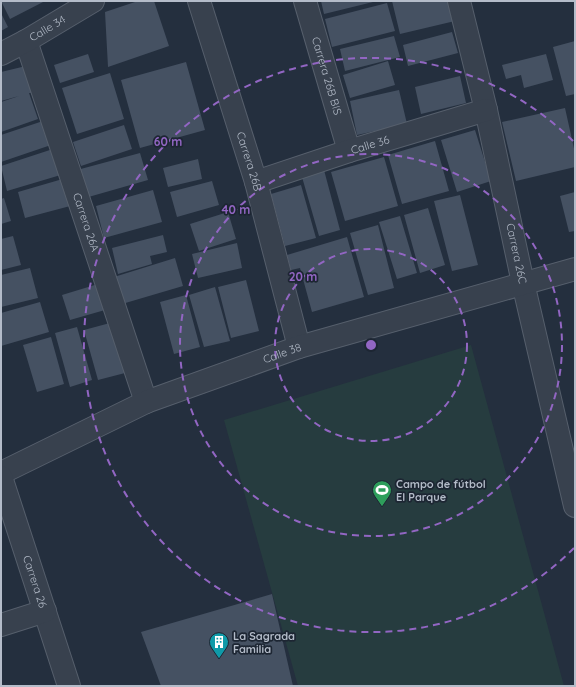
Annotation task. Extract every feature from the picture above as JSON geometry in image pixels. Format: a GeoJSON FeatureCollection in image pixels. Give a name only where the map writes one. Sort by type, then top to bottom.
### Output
{"type":"FeatureCollection","features":[{"type":"Feature","properties":{"kind":"street","name":"Calle 34"},"geometry":{"type":"LineString","coordinates":[[1,54],[26,42],[93,1]]}},
{"type":"Feature","properties":{"kind":"street","name":"Carrera 26B"},"geometry":{"type":"LineString","coordinates":[[199,1],[256,182],[299,347]]}},
{"type":"Feature","properties":{"kind":"street","name":"Carrera 26B BIS"},"geometry":{"type":"LineString","coordinates":[[305,1],[349,151]]}},
{"type":"Feature","properties":{"kind":"street","name":"Carrera 26C"},"geometry":{"type":"LineString","coordinates":[[459,1],[486,110],[523,283],[575,506]]}},
{"type":"Feature","properties":{"kind":"street","name":"Carrera 26A"},"geometry":{"type":"LineString","coordinates":[[26,42],[146,402]]}},
{"type":"Feature","properties":{"kind":"street","name":"Calle 36"},"geometry":{"type":"LineString","coordinates":[[256,182],[349,151],[486,110]]}},
{"type":"Feature","properties":{"kind":"street","name":"Calle 38"},"geometry":{"type":"LineString","coordinates":[[1,473],[146,402],[299,347],[575,269]]}},
{"type":"Feature","properties":{"kind":"street","name":"Carrera 26"},"geometry":{"type":"LineString","coordinates":[[1,477],[69,686]]}},
{"type":"Feature","properties":{"kind":"street"},"geometry":{"type":"LineString","coordinates":[[1,625],[45,611]]}},
{"type":"Feature","properties":{"kind":"green space","name":"Campo de fútbol El Parque"},"geometry":{"type":"Polygon","coordinates":[[[471,345],[564,686],[298,686],[224,420],[471,345]]]}},
{"type":"Feature","properties":{"kind":"building"},"geometry":{"type":"Polygon","coordinates":[[[1,1],[45,1],[10,19],[1,1]]]}},
{"type":"Feature","properties":{"kind":"building"},"geometry":{"type":"Polygon","coordinates":[[[138,1],[154,1],[169,46],[108,67],[105,12],[138,1]]]}},
{"type":"Feature","properties":{"kind":"building"},"geometry":{"type":"Polygon","coordinates":[[[321,1],[373,1],[373,2],[324,14],[321,1]]]}},
{"type":"Feature","properties":{"kind":"building"},"geometry":{"type":"Polygon","coordinates":[[[392,1],[450,1],[455,21],[400,34],[392,1]]]}},
{"type":"Feature","properties":{"kind":"building"},"geometry":{"type":"Polygon","coordinates":[[[387,3],[395,31],[332,47],[325,19],[387,3]]]}},
{"type":"Feature","properties":{"kind":"building"},"geometry":{"type":"Polygon","coordinates":[[[1,13],[8,27],[1,31],[1,13]]]}},
{"type":"Feature","properties":{"kind":"building"},"geometry":{"type":"Polygon","coordinates":[[[452,32],[458,53],[408,66],[403,45],[452,32]]]}},
{"type":"Feature","properties":{"kind":"building"},"geometry":{"type":"Polygon","coordinates":[[[394,36],[400,57],[345,71],[340,49],[394,36]]]}},
{"type":"Feature","properties":{"kind":"building"},"geometry":{"type":"Polygon","coordinates":[[[575,41],[575,94],[566,96],[553,47],[575,41]]]}},
{"type":"Feature","properties":{"kind":"building"},"geometry":{"type":"Polygon","coordinates":[[[88,54],[94,72],[60,83],[54,65],[88,54]]]}},
{"type":"Feature","properties":{"kind":"building"},"geometry":{"type":"Polygon","coordinates":[[[546,54],[553,80],[524,88],[521,75],[506,79],[502,65],[546,54]]]}},
{"type":"Feature","properties":{"kind":"building"},"geometry":{"type":"Polygon","coordinates":[[[388,61],[395,85],[350,98],[343,75],[388,61]]]}},
{"type":"Feature","properties":{"kind":"building"},"geometry":{"type":"Polygon","coordinates":[[[186,62],[205,130],[140,148],[121,80],[186,62]]]}},
{"type":"Feature","properties":{"kind":"building"},"geometry":{"type":"Polygon","coordinates":[[[26,66],[33,93],[29,93],[38,119],[1,132],[1,102],[19,96],[1,101],[1,72],[26,66]]]}},
{"type":"Feature","properties":{"kind":"building"},"geometry":{"type":"Polygon","coordinates":[[[110,73],[124,119],[77,134],[62,88],[110,73]]]}},
{"type":"Feature","properties":{"kind":"building"},"geometry":{"type":"Polygon","coordinates":[[[460,76],[466,103],[421,114],[415,87],[460,76]]]}},
{"type":"Feature","properties":{"kind":"building"},"geometry":{"type":"Polygon","coordinates":[[[399,90],[407,124],[357,135],[350,101],[399,90]]]}},
{"type":"Feature","properties":{"kind":"building"},"geometry":{"type":"Polygon","coordinates":[[[565,108],[575,153],[575,167],[516,181],[502,122],[565,108]]]}},
{"type":"Feature","properties":{"kind":"building"},"geometry":{"type":"Polygon","coordinates":[[[43,121],[51,145],[1,162],[1,135],[43,121]]]}},
{"type":"Feature","properties":{"kind":"building"},"geometry":{"type":"Polygon","coordinates":[[[124,125],[132,149],[81,166],[73,142],[124,125]]]}},
{"type":"Feature","properties":{"kind":"building"},"geometry":{"type":"Polygon","coordinates":[[[475,130],[491,181],[457,192],[441,140],[475,130]]]}},
{"type":"Feature","properties":{"kind":"building"},"geometry":{"type":"Polygon","coordinates":[[[435,141],[449,191],[402,204],[388,155],[435,141]]]}},
{"type":"Feature","properties":{"kind":"building"},"geometry":{"type":"Polygon","coordinates":[[[56,148],[64,174],[7,191],[1,166],[56,148]]]}},
{"type":"Feature","properties":{"kind":"building"},"geometry":{"type":"Polygon","coordinates":[[[140,153],[148,180],[85,198],[77,170],[140,153]]]}},
{"type":"Feature","properties":{"kind":"building"},"geometry":{"type":"Polygon","coordinates":[[[384,157],[398,206],[345,221],[331,172],[384,157]]]}},
{"type":"Feature","properties":{"kind":"building"},"geometry":{"type":"Polygon","coordinates":[[[198,159],[202,179],[168,187],[163,168],[198,159]]]}},
{"type":"Feature","properties":{"kind":"building"},"geometry":{"type":"Polygon","coordinates":[[[324,170],[340,230],[319,236],[302,177],[324,170]]]}},
{"type":"Feature","properties":{"kind":"building"},"geometry":{"type":"Polygon","coordinates":[[[66,178],[74,205],[25,218],[18,192],[66,178]]]}},
{"type":"Feature","properties":{"kind":"building"},"geometry":{"type":"Polygon","coordinates":[[[212,181],[219,205],[177,217],[170,192],[212,181]]]}},
{"type":"Feature","properties":{"kind":"building"},"geometry":{"type":"Polygon","coordinates":[[[301,185],[316,238],[285,246],[271,194],[301,185]]]}},
{"type":"Feature","properties":{"kind":"building"},"geometry":{"type":"Polygon","coordinates":[[[153,190],[162,222],[104,238],[96,206],[153,190]]]}},
{"type":"Feature","properties":{"kind":"building"},"geometry":{"type":"Polygon","coordinates":[[[575,192],[575,231],[569,232],[560,196],[575,192]]]}},
{"type":"Feature","properties":{"kind":"building"},"geometry":{"type":"Polygon","coordinates":[[[460,195],[478,265],[452,271],[434,201],[460,195]]]}},
{"type":"Feature","properties":{"kind":"building"},"geometry":{"type":"Polygon","coordinates":[[[4,198],[11,221],[1,224],[1,199],[4,198]]]}},
{"type":"Feature","properties":{"kind":"building"},"geometry":{"type":"Polygon","coordinates":[[[428,208],[445,265],[420,273],[404,215],[428,208]]]}},
{"type":"Feature","properties":{"kind":"building"},"geometry":{"type":"Polygon","coordinates":[[[228,212],[236,239],[199,251],[190,224],[228,212]]]}},
{"type":"Feature","properties":{"kind":"building"},"geometry":{"type":"Polygon","coordinates":[[[400,216],[417,273],[397,279],[379,222],[400,216]]]}},
{"type":"Feature","properties":{"kind":"building"},"geometry":{"type":"Polygon","coordinates":[[[378,225],[394,288],[368,295],[350,233],[378,225]]]}},
{"type":"Feature","properties":{"kind":"building"},"geometry":{"type":"Polygon","coordinates":[[[163,235],[167,252],[150,256],[152,264],[118,274],[112,248],[163,235]]]}},
{"type":"Feature","properties":{"kind":"building"},"geometry":{"type":"Polygon","coordinates":[[[13,236],[21,265],[1,270],[1,239],[13,236]]]}},
{"type":"Feature","properties":{"kind":"building"},"geometry":{"type":"Polygon","coordinates":[[[347,237],[364,297],[312,312],[300,268],[291,270],[287,255],[347,237]]]}},
{"type":"Feature","properties":{"kind":"building"},"geometry":{"type":"Polygon","coordinates":[[[237,243],[242,268],[198,278],[192,254],[237,243]]]}},
{"type":"Feature","properties":{"kind":"building"},"geometry":{"type":"Polygon","coordinates":[[[175,258],[183,286],[122,304],[114,277],[175,258]]]}},
{"type":"Feature","properties":{"kind":"building"},"geometry":{"type":"Polygon","coordinates":[[[30,268],[38,298],[1,307],[1,275],[30,268]]]}},
{"type":"Feature","properties":{"kind":"building"},"geometry":{"type":"Polygon","coordinates":[[[246,280],[259,331],[231,338],[218,287],[246,280]]]}},
{"type":"Feature","properties":{"kind":"building"},"geometry":{"type":"Polygon","coordinates":[[[98,284],[105,310],[70,320],[62,295],[98,284]]]}},
{"type":"Feature","properties":{"kind":"building"},"geometry":{"type":"Polygon","coordinates":[[[215,287],[230,341],[204,347],[189,295],[215,287]]]}},
{"type":"Feature","properties":{"kind":"building"},"geometry":{"type":"Polygon","coordinates":[[[186,295],[200,347],[174,354],[160,302],[186,295]]]}},
{"type":"Feature","properties":{"kind":"building"},"geometry":{"type":"Polygon","coordinates":[[[40,302],[49,332],[1,346],[1,313],[40,302]]]}},
{"type":"Feature","properties":{"kind":"building"},"geometry":{"type":"Polygon","coordinates":[[[110,323],[125,373],[98,380],[84,330],[110,323]]]}},
{"type":"Feature","properties":{"kind":"building"},"geometry":{"type":"Polygon","coordinates":[[[77,327],[92,380],[70,387],[55,333],[77,327]]]}},
{"type":"Feature","properties":{"kind":"building"},"geometry":{"type":"Polygon","coordinates":[[[51,337],[64,384],[37,392],[23,345],[51,337]]]}},
{"type":"Feature","properties":{"kind":"building","name":"La Sagrada Familia"},"geometry":{"type":"Polygon","coordinates":[[[272,594],[293,686],[161,686],[141,632],[272,594]]]}},
{"type":"Feature","properties":{"kind":"place","name":"Campo de fútbol El Parque"},"geometry":{"type":"Point","coordinates":[382,507]}},
{"type":"Feature","properties":{"kind":"place","name":"La Sagrada Familia"},"geometry":{"type":"Point","coordinates":[219,659]}}]}
